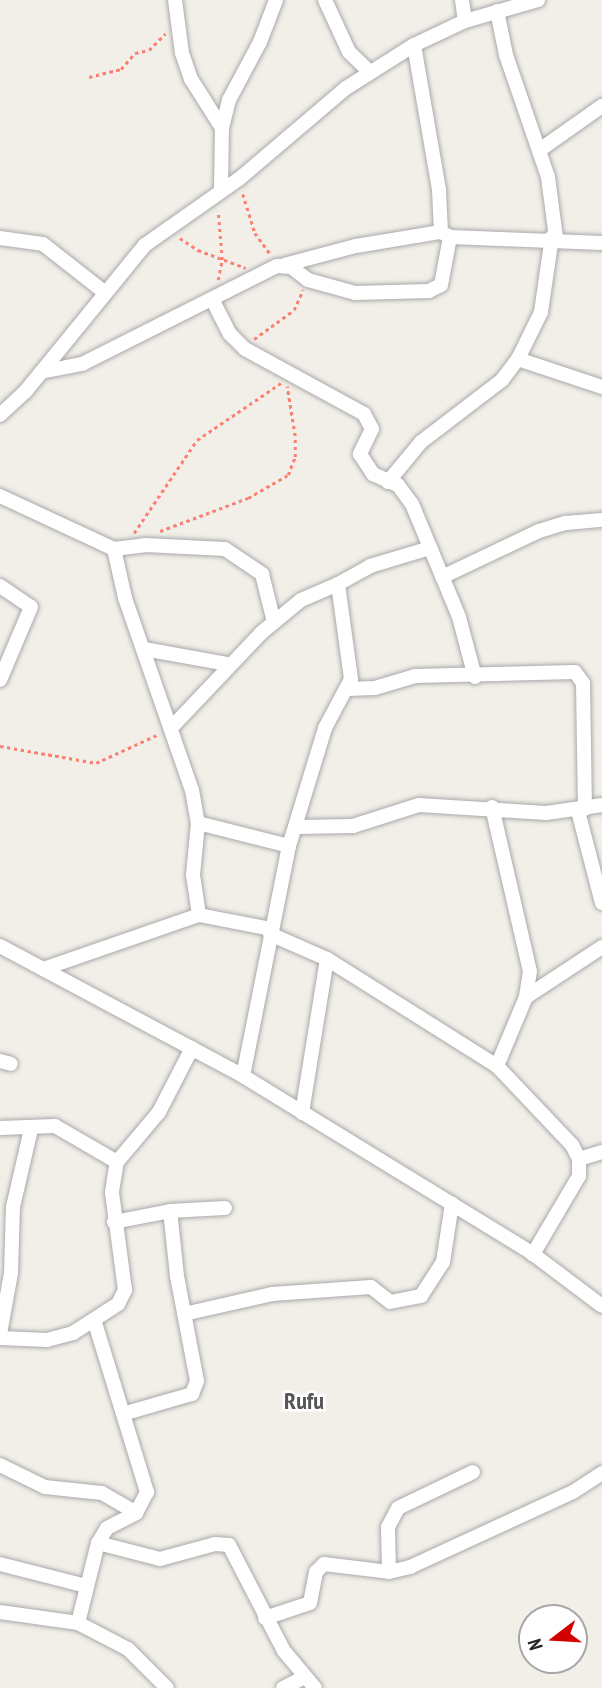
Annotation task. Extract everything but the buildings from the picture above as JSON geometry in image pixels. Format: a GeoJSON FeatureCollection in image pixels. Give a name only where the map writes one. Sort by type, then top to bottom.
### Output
{"type":"FeatureCollection","features":[{"type":"Feature","properties":{"kind":"street"},"geometry":{"type":"LineString","coordinates":[[175,0],[191,79],[222,128]]}},
{"type":"Feature","properties":{"kind":"street"},"geometry":{"type":"LineString","coordinates":[[219,192],[222,128],[229,100],[260,42],[276,0]]}},
{"type":"Feature","properties":{"kind":"street"},"geometry":{"type":"LineString","coordinates":[[325,0],[349,52],[370,72]]}},
{"type":"Feature","properties":{"kind":"street"},"geometry":{"type":"LineString","coordinates":[[462,0],[465,21]]}},
{"type":"Feature","properties":{"kind":"street"},"geometry":{"type":"LineString","coordinates":[[0,415],[41,372],[103,291],[169,226],[239,179],[370,72],[414,45],[465,21],[538,0]]}},
{"type":"Feature","properties":{"kind":"street"},"geometry":{"type":"LineString","coordinates":[[388,482],[421,442],[502,380],[533,336],[541,312],[554,237],[541,149],[517,89],[497,11]]}},
{"type":"Feature","properties":{"kind":"street"},"geometry":{"type":"LineString","coordinates":[[281,265],[308,279],[355,293],[429,291],[441,285],[445,235],[414,45]]}},
{"type":"Feature","properties":{"kind":"street"},"geometry":{"type":"LineString","coordinates":[[541,149],[602,106]]}},
{"type":"Feature","properties":{"kind":"street"},"geometry":{"type":"LineString","coordinates":[[41,372],[82,364],[213,301],[259,272],[356,246],[445,235],[554,237],[602,243]]}},
{"type":"Feature","properties":{"kind":"street"},"geometry":{"type":"LineString","coordinates":[[0,238],[43,244],[103,291]]}},
{"type":"Feature","properties":{"kind":"street"},"geometry":{"type":"LineString","coordinates":[[213,301],[230,334],[245,349],[364,414],[372,429],[360,445],[360,454],[373,474],[402,489],[442,577],[467,642],[475,677]]}},
{"type":"Feature","properties":{"kind":"street"},"geometry":{"type":"LineString","coordinates":[[517,359],[602,387]]}},
{"type":"Feature","properties":{"kind":"street"},"geometry":{"type":"LineString","coordinates":[[0,496],[114,549],[145,545],[225,549],[262,574],[274,622]]}},
{"type":"Feature","properties":{"kind":"street"},"geometry":{"type":"LineString","coordinates":[[442,577],[539,531],[566,523],[602,520]]}},
{"type":"Feature","properties":{"kind":"street"},"geometry":{"type":"LineString","coordinates":[[171,728],[227,664],[301,600],[370,566],[430,548]]}},
{"type":"Feature","properties":{"kind":"street"},"geometry":{"type":"LineString","coordinates":[[114,549],[125,598],[171,728],[198,823],[193,874],[198,915]]}},
{"type":"Feature","properties":{"kind":"street"},"geometry":{"type":"LineString","coordinates":[[243,1076],[289,846],[325,728],[346,689],[352,666],[338,584]]}},
{"type":"Feature","properties":{"kind":"street"},"geometry":{"type":"LineString","coordinates":[[0,586],[31,607],[0,680]]}},
{"type":"Feature","properties":{"kind":"street"},"geometry":{"type":"LineString","coordinates":[[144,649],[227,664]]}},
{"type":"Feature","properties":{"kind":"street"},"geometry":{"type":"LineString","coordinates":[[346,689],[375,688],[415,676],[475,677],[531,671],[581,676],[581,810],[602,903]]}},
{"type":"Feature","properties":{"kind":"street"},"geometry":{"type":"LineString","coordinates":[[296,827],[354,825],[419,805],[581,810],[602,805]]}},
{"type":"Feature","properties":{"kind":"street"},"geometry":{"type":"LineString","coordinates":[[492,807],[529,961],[526,997],[497,1066]]}},
{"type":"Feature","properties":{"kind":"street"},"geometry":{"type":"LineString","coordinates":[[198,823],[289,846]]}},
{"type":"Feature","properties":{"kind":"street"},"geometry":{"type":"LineString","coordinates":[[43,969],[198,915],[271,932],[327,959],[497,1066],[572,1145],[579,1159],[579,1176],[533,1254]]}},
{"type":"Feature","properties":{"kind":"street"},"geometry":{"type":"LineString","coordinates":[[0,946],[243,1076],[533,1254],[602,1306]]}},
{"type":"Feature","properties":{"kind":"street"},"geometry":{"type":"LineString","coordinates":[[526,997],[602,947]]}},
{"type":"Feature","properties":{"kind":"street"},"geometry":{"type":"LineString","coordinates":[[302,1112],[327,959]]}},
{"type":"Feature","properties":{"kind":"street"},"geometry":{"type":"LineString","coordinates":[[31,1129],[7,1206],[11,1273],[0,1336],[47,1340],[94,1323],[118,1304],[125,1290],[112,1192],[117,1162],[159,1112],[192,1048]]}},
{"type":"Feature","properties":{"kind":"street"},"geometry":{"type":"LineString","coordinates":[[0,1128],[31,1129],[55,1126],[117,1162]]}},
{"type":"Feature","properties":{"kind":"street"},"geometry":{"type":"LineString","coordinates":[[579,1159],[602,1152]]}},
{"type":"Feature","properties":{"kind":"street"},"geometry":{"type":"LineString","coordinates":[[184,1314],[271,1294],[371,1287],[390,1302],[421,1296],[443,1262],[452,1205]]}},
{"type":"Feature","properties":{"kind":"street"},"geometry":{"type":"LineString","coordinates":[[114,1222],[170,1211],[225,1208]]}},
{"type":"Feature","properties":{"kind":"street"},"geometry":{"type":"LineString","coordinates":[[126,1413],[194,1391],[198,1376],[184,1314],[170,1211]]}},
{"type":"Feature","properties":{"kind":"street"},"geometry":{"type":"LineString","coordinates":[[78,1623],[98,1543],[107,1528],[136,1513],[148,1492],[126,1413],[94,1323]]}},
{"type":"Feature","properties":{"kind":"street"},"geometry":{"type":"LineString","coordinates":[[0,1465],[45,1487],[102,1493],[136,1513]]}},
{"type":"Feature","properties":{"kind":"street"},"geometry":{"type":"LineString","coordinates":[[389,1572],[388,1527],[398,1508],[473,1472]]}},
{"type":"Feature","properties":{"kind":"street"},"geometry":{"type":"LineString","coordinates":[[265,1618],[310,1604],[316,1572],[324,1564],[389,1572],[410,1567],[573,1492],[601,1475]]}},
{"type":"Feature","properties":{"kind":"street"},"geometry":{"type":"LineString","coordinates":[[98,1543],[160,1559],[224,1543],[233,1552],[265,1618],[303,1678],[315,1688]]}},
{"type":"Feature","properties":{"kind":"street"},"geometry":{"type":"LineString","coordinates":[[0,1563],[86,1586]]}},
{"type":"Feature","properties":{"kind":"street"},"geometry":{"type":"LineString","coordinates":[[0,1612],[78,1623],[128,1649],[167,1688]]}},
{"type":"Feature","properties":{"kind":"street"},"geometry":{"type":"LineString","coordinates":[[287,1687],[303,1678]]}},
{"type":"Feature","properties":{"kind":"path"},"geometry":{"type":"LineString","coordinates":[[89,77],[121,69],[135,53],[149,50],[180,25]]}},
{"type":"Feature","properties":{"kind":"path"},"geometry":{"type":"LineString","coordinates":[[239,179],[255,233],[281,265]]}},
{"type":"Feature","properties":{"kind":"path"},"geometry":{"type":"LineString","coordinates":[[213,301],[222,260],[219,192]]}},
{"type":"Feature","properties":{"kind":"path"},"geometry":{"type":"LineString","coordinates":[[169,226],[184,243],[222,260],[259,272]]}},
{"type":"Feature","properties":{"kind":"path"},"geometry":{"type":"LineString","coordinates":[[245,349],[294,310],[308,279]]}},
{"type":"Feature","properties":{"kind":"path"},"geometry":{"type":"LineString","coordinates":[[143,536],[130,540],[197,440],[286,381],[295,436],[295,457],[288,475],[248,498],[156,532]]}},
{"type":"Feature","properties":{"kind":"path"},"geometry":{"type":"LineString","coordinates":[[0,746],[96,763],[171,728]]}},
{"type":"Feature","properties":{"kind":"district","name":"Rufu"},"geometry":{"type":"Point","coordinates":[304,1401]}}]}
